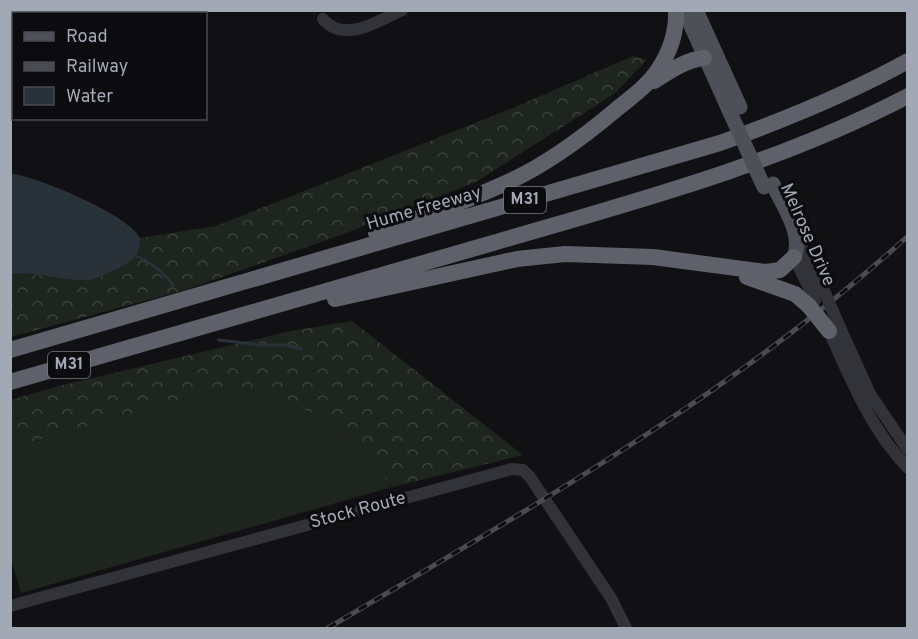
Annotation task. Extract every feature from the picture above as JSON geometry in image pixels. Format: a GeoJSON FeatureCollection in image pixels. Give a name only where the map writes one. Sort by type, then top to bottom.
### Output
{"type":"FeatureCollection","features":[{"type":"Feature","properties":{"kind":"highway"},"geometry":{"type":"LineString","coordinates":[[640,90],[656,73],[667,56],[676,26],[676,10]]}},
{"type":"Feature","properties":{"kind":"highway"},"geometry":{"type":"LineString","coordinates":[[330,257],[353,242],[510,182],[588,133],[640,90],[675,67],[704,58]]}},
{"type":"Feature","properties":{"kind":"highway","name":"Hume Freeway"},"geometry":{"type":"LineString","coordinates":[[10,350],[720,142],[773,124],[908,61]]}},
{"type":"Feature","properties":{"kind":"highway","name":"M31"},"geometry":{"type":"LineString","coordinates":[[10,382],[699,183],[816,139],[870,116],[908,96]]}},
{"type":"Feature","properties":{"kind":"highway"},"geometry":{"type":"LineString","coordinates":[[128,348],[404,283],[517,259],[565,254],[653,257],[770,272],[780,270],[794,257]]}},
{"type":"Feature","properties":{"kind":"highway"},"geometry":{"type":"LineString","coordinates":[[700,264],[777,286],[799,297],[816,300],[833,327]]}},
{"type":"Feature","properties":{"kind":"main road","name":"Melrose Drive"},"geometry":{"type":"LineString","coordinates":[[684,10],[704,58],[734,109],[768,185],[794,257]]}},
{"type":"Feature","properties":{"kind":"main road","name":"Melrose Drive"},"geometry":{"type":"LineString","coordinates":[[696,10],[723,72],[734,109]]}},
{"type":"Feature","properties":{"kind":"main road"},"geometry":{"type":"LineString","coordinates":[[704,58],[714,62],[723,72]]}},
{"type":"Feature","properties":{"kind":"main road","name":"Melrose Drive"},"geometry":{"type":"LineString","coordinates":[[768,185],[795,231]]}},
{"type":"Feature","properties":{"kind":"main road"},"geometry":{"type":"LineString","coordinates":[[794,257],[797,244],[795,231]]}},
{"type":"Feature","properties":{"kind":"street"},"geometry":{"type":"LineString","coordinates":[[323,19],[335,29],[347,31],[360,29],[402,10]]}},
{"type":"Feature","properties":{"kind":"street","name":"Melrose Drive"},"geometry":{"type":"LineString","coordinates":[[795,231],[816,300]]}},
{"type":"Feature","properties":{"kind":"street","name":"Melrose Drive"},"geometry":{"type":"LineString","coordinates":[[794,257],[816,300]]}},
{"type":"Feature","properties":{"kind":"street"},"geometry":{"type":"LineString","coordinates":[[833,327],[870,394],[908,450]]}},
{"type":"Feature","properties":{"kind":"street"},"geometry":{"type":"LineString","coordinates":[[833,327],[862,404],[880,434],[908,468]]}},
{"type":"Feature","properties":{"kind":"street","name":"Stock Route"},"geometry":{"type":"LineString","coordinates":[[10,606],[512,468],[523,470],[530,477],[612,598],[626,628]]}},
{"type":"Feature","properties":{"kind":"green space"},"geometry":{"type":"Polygon","coordinates":[[[633,56],[647,60],[614,94],[476,182],[341,235],[185,290],[11,337],[11,274],[80,280],[97,278],[131,261],[139,249],[140,238],[216,226],[515,107],[633,56]]]}},
{"type":"Feature","properties":{"kind":"green space"},"geometry":{"type":"Polygon","coordinates":[[[352,321],[523,455],[392,487],[346,425],[235,385],[11,448],[11,400],[59,386],[291,331],[352,321]]]}},
{"type":"Feature","properties":{"kind":"green space"},"geometry":{"type":"Polygon","coordinates":[[[235,385],[346,425],[392,487],[21,593],[11,559],[10,448],[235,385]]]}},
{"type":"Feature","properties":{"kind":"water"},"geometry":{"type":"Polygon","coordinates":[[[10,173],[60,189],[119,218],[140,238],[137,254],[122,267],[90,280],[11,274],[10,173]]]}},
{"type":"Feature","properties":{"kind":"waterway"},"geometry":{"type":"LineString","coordinates":[[136,256],[156,268],[173,285]]}},
{"type":"Feature","properties":{"kind":"waterway"},"geometry":{"type":"LineString","coordinates":[[219,340],[260,345],[287,345],[302,349]]}},
{"type":"Feature","properties":{"kind":"railway"},"geometry":{"type":"LineString","coordinates":[[328,628],[554,493],[701,398],[772,347],[908,236]]}}]}
